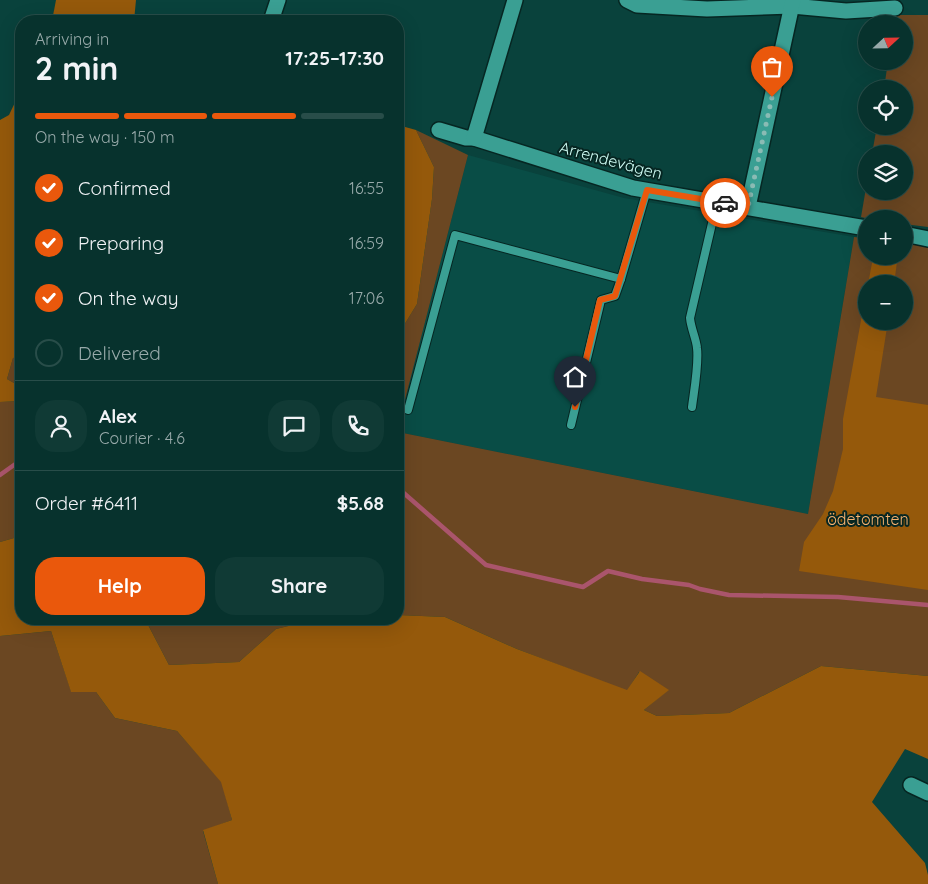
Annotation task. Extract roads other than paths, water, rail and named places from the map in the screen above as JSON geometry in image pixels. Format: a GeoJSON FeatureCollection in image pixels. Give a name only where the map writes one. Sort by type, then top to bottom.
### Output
{"type":"FeatureCollection","features":[{"type":"Feature","properties":{"kind":"street"},"geometry":{"type":"LineString","coordinates":[[273,15],[278,0]]}},
{"type":"Feature","properties":{"kind":"street"},"geometry":{"type":"LineString","coordinates":[[474,138],[515,0]]}},
{"type":"Feature","properties":{"kind":"street"},"geometry":{"type":"LineString","coordinates":[[627,0],[637,5],[707,9],[792,3],[846,11],[895,8]]}},
{"type":"Feature","properties":{"kind":"street"},"geometry":{"type":"LineString","coordinates":[[748,207],[792,3]]}},
{"type":"Feature","properties":{"kind":"street","name":"Arrendevägen"},"geometry":{"type":"LineString","coordinates":[[439,130],[466,138],[474,138],[633,188],[858,227]]}},
{"type":"Feature","properties":{"kind":"street"},"geometry":{"type":"LineString","coordinates":[[913,236],[928,239]]}},
{"type":"Feature","properties":{"kind":"street"},"geometry":{"type":"LineString","coordinates":[[911,785],[928,793]]}},
{"type":"Feature","properties":{"kind":"lane"},"geometry":{"type":"LineString","coordinates":[[571,425],[600,300],[615,296],[647,190]]}},
{"type":"Feature","properties":{"kind":"lane"},"geometry":{"type":"LineString","coordinates":[[692,407],[697,348],[691,329],[690,318],[718,202]]}},
{"type":"Feature","properties":{"kind":"lane"},"geometry":{"type":"LineString","coordinates":[[408,410],[455,235],[621,279]]}},
{"type":"Feature","properties":{"kind":"waterway"},"geometry":{"type":"LineString","coordinates":[[0,475],[15,464]]}},
{"type":"Feature","properties":{"kind":"waterway"},"geometry":{"type":"LineString","coordinates":[[404,493],[486,565],[583,587],[608,571],[642,579],[689,585],[729,595],[838,597],[928,605]]}},
{"type":"Feature","properties":{"kind":"park label","name":"ödetomten"},"geometry":{"type":"Point","coordinates":[868,519]}}]}
